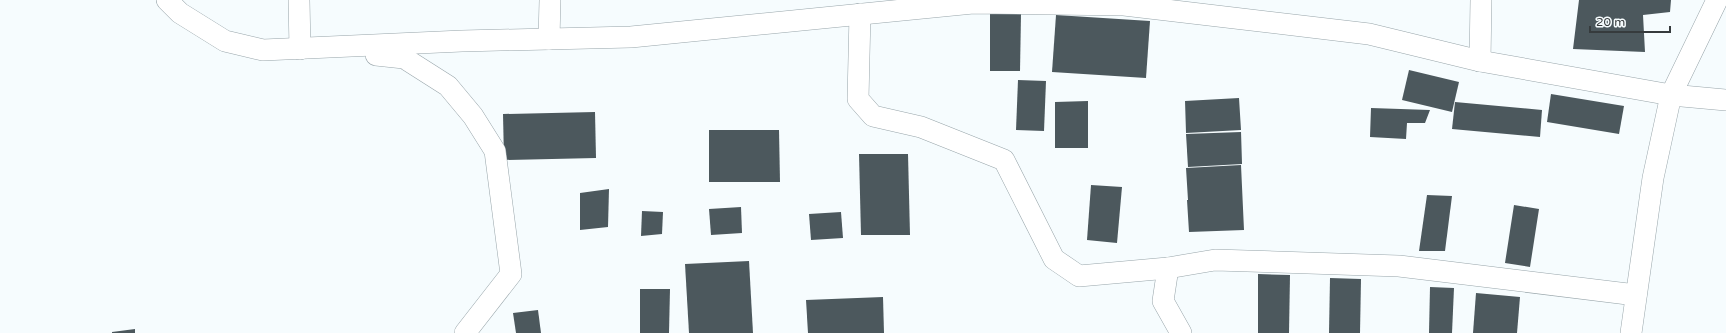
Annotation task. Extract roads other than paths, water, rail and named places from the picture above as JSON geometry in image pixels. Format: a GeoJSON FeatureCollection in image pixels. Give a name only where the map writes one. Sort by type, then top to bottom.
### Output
{"type":"FeatureCollection","features":[{"type":"Feature","properties":{"kind":"street"},"geometry":{"type":"LineString","coordinates":[[167,0],[180,13],[225,41],[262,50],[631,37],[972,3],[1123,3],[1369,34],[1480,61],[1671,95],[1726,100]]}},
{"type":"Feature","properties":{"kind":"street"},"geometry":{"type":"LineString","coordinates":[[300,0],[300,49]]}},
{"type":"Feature","properties":{"kind":"street"},"geometry":{"type":"LineString","coordinates":[[549,39],[550,0]]}},
{"type":"Feature","properties":{"kind":"street"},"geometry":{"type":"LineString","coordinates":[[1480,61],[1481,0]]}},
{"type":"Feature","properties":{"kind":"street"},"geometry":{"type":"LineString","coordinates":[[1631,333],[1653,178],[1671,95],[1717,0]]}},
{"type":"Feature","properties":{"kind":"street"},"geometry":{"type":"LineString","coordinates":[[860,14],[858,99],[873,116],[921,127],[1004,160],[1054,258],[1079,276],[1168,268],[1215,260],[1399,266],[1636,295]]}},
{"type":"Feature","properties":{"kind":"street"},"geometry":{"type":"LineString","coordinates":[[300,49],[404,58],[448,86],[473,116],[495,151],[511,274],[465,333]]}},
{"type":"Feature","properties":{"kind":"street"},"geometry":{"type":"LineString","coordinates":[[1168,268],[1163,301],[1181,333]]}}]}
